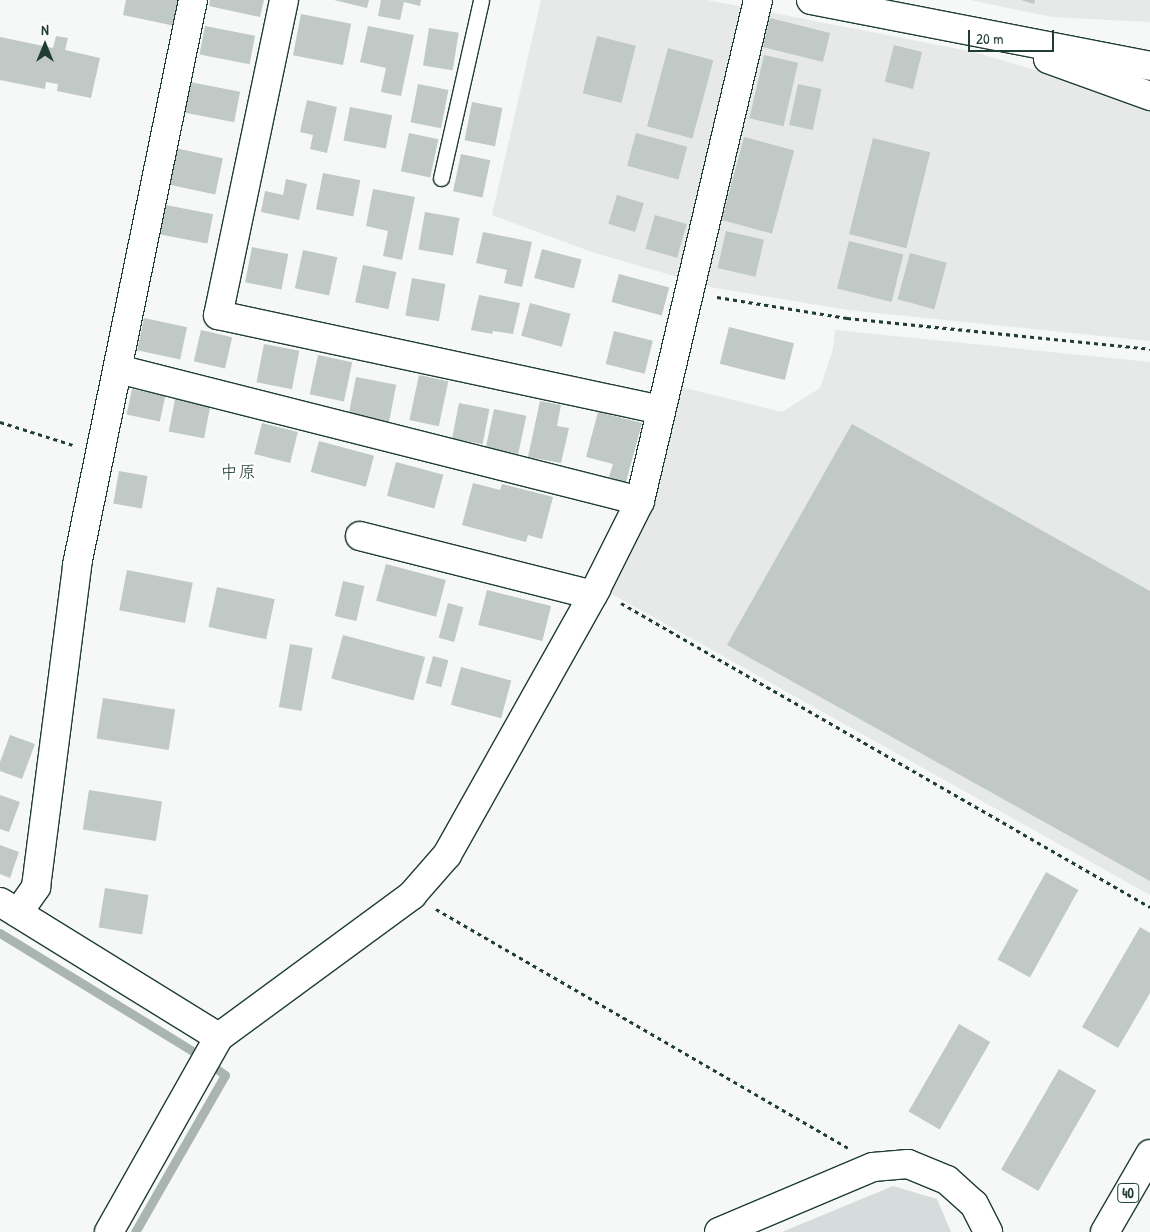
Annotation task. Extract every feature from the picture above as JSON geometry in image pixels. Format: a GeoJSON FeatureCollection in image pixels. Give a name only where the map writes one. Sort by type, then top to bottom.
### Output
{"type":"FeatureCollection","features":[{"type":"Feature","properties":{"kind":"street"},"geometry":{"type":"LineString","coordinates":[[193,0],[77,565],[36,887],[9,907],[217,1040]]}},
{"type":"Feature","properties":{"kind":"street"},"geometry":{"type":"LineString","coordinates":[[284,0],[218,315],[661,410]]}},
{"type":"Feature","properties":{"kind":"street"},"geometry":{"type":"LineString","coordinates":[[109,1232],[217,1040],[412,895],[447,855],[594,592],[640,501],[758,0]]}},
{"type":"Feature","properties":{"kind":"street"},"geometry":{"type":"LineString","coordinates":[[811,0],[1150,66]]}},
{"type":"Feature","properties":{"kind":"street"},"geometry":{"type":"LineString","coordinates":[[973,33],[1150,96]]}},
{"type":"Feature","properties":{"kind":"street"},"geometry":{"type":"LineString","coordinates":[[118,369],[640,501]]}},
{"type":"Feature","properties":{"kind":"street"},"geometry":{"type":"LineString","coordinates":[[360,536],[594,592]]}},
{"type":"Feature","properties":{"kind":"street","name":"40"},"geometry":{"type":"LineString","coordinates":[[1105,1232],[1150,1154]]}},
{"type":"Feature","properties":{"kind":"street"},"geometry":{"type":"LineString","coordinates":[[719,1232],[873,1167],[908,1164],[947,1180],[974,1204],[988,1232]]}},
{"type":"Feature","properties":{"kind":"lane"},"geometry":{"type":"LineString","coordinates":[[441,178],[481,0]]}},
{"type":"Feature","properties":{"kind":"path"},"geometry":{"type":"LineString","coordinates":[[689,292],[847,318],[1150,349]]}},
{"type":"Feature","properties":{"kind":"path"},"geometry":{"type":"LineString","coordinates":[[0,422],[100,453]]}},
{"type":"Feature","properties":{"kind":"path"},"geometry":{"type":"LineString","coordinates":[[594,592],[1150,907]]}},
{"type":"Feature","properties":{"kind":"path"},"geometry":{"type":"LineString","coordinates":[[412,895],[858,1154],[873,1167]]}},
{"type":"Feature","properties":{"kind":"shaded area"},"geometry":{"type":"Polygon","coordinates":[[[541,0],[707,0],[974,52],[1140,101],[1150,107],[1150,341],[848,310],[715,288],[592,252],[492,215],[541,0]]]}},
{"type":"Feature","properties":{"kind":"shaded area"},"geometry":{"type":"Polygon","coordinates":[[[970,0],[1150,0],[1150,22],[1052,17],[970,0]]]}},
{"type":"Feature","properties":{"kind":"shaded area"},"geometry":{"type":"Polygon","coordinates":[[[835,330],[1150,362],[1150,895],[603,589],[681,387],[782,412],[820,388],[833,349],[835,330]]]}},
{"type":"Feature","properties":{"kind":"shaded area"},"geometry":{"type":"Polygon","coordinates":[[[893,1186],[937,1199],[951,1232],[782,1232],[893,1186]]]}},
{"type":"Feature","properties":{"kind":"building"},"geometry":{"type":"Polygon","coordinates":[[[126,0],[181,0],[175,26],[123,15],[126,0]]]}},
{"type":"Feature","properties":{"kind":"building"},"geometry":{"type":"Polygon","coordinates":[[[210,0],[264,0],[260,17],[209,6],[210,0]]]}},
{"type":"Feature","properties":{"kind":"building"},"geometry":{"type":"Polygon","coordinates":[[[334,0],[369,0],[367,8],[334,0]]]}},
{"type":"Feature","properties":{"kind":"building"},"geometry":{"type":"Polygon","coordinates":[[[381,0],[421,0],[420,6],[404,2],[400,20],[378,16],[381,0]]]}},
{"type":"Feature","properties":{"kind":"building"},"geometry":{"type":"Polygon","coordinates":[[[1021,0],[1035,0],[1034,4],[1021,0]]]}},
{"type":"Feature","properties":{"kind":"building"},"geometry":{"type":"Polygon","coordinates":[[[301,14],[351,24],[343,65],[293,55],[301,14]]]}},
{"type":"Feature","properties":{"kind":"building"},"geometry":{"type":"Polygon","coordinates":[[[770,18],[830,33],[823,62],[763,47],[770,18]]]}},
{"type":"Feature","properties":{"kind":"building"},"geometry":{"type":"Polygon","coordinates":[[[205,26],[255,36],[250,64],[199,54],[205,26]]]}},
{"type":"Feature","properties":{"kind":"building"},"geometry":{"type":"Polygon","coordinates":[[[368,26],[414,35],[401,96],[381,92],[386,68],[360,62],[368,26]]]}},
{"type":"Feature","properties":{"kind":"building"},"geometry":{"type":"Polygon","coordinates":[[[429,28],[459,33],[453,70],[423,66],[429,28]]]}},
{"type":"Feature","properties":{"kind":"building"},"geometry":{"type":"Polygon","coordinates":[[[56,36],[68,38],[65,50],[100,58],[91,98],[57,91],[58,84],[46,82],[45,89],[0,80],[0,37],[53,48],[56,36]]]}},
{"type":"Feature","properties":{"kind":"building"},"geometry":{"type":"Polygon","coordinates":[[[597,36],[636,46],[622,103],[583,93],[597,36]]]}},
{"type":"Feature","properties":{"kind":"building"},"geometry":{"type":"Polygon","coordinates":[[[894,45],[922,52],[913,89],[885,82],[894,45]]]}},
{"type":"Feature","properties":{"kind":"building"},"geometry":{"type":"Polygon","coordinates":[[[668,48],[713,60],[692,138],[647,126],[668,48]]]}},
{"type":"Feature","properties":{"kind":"building"},"geometry":{"type":"Polygon","coordinates":[[[764,55],[798,63],[783,126],[749,118],[764,55]]]}},
{"type":"Feature","properties":{"kind":"building"},"geometry":{"type":"Polygon","coordinates":[[[190,82],[240,92],[234,122],[184,112],[190,82]]]}},
{"type":"Feature","properties":{"kind":"building"},"geometry":{"type":"Polygon","coordinates":[[[418,84],[448,90],[441,128],[411,122],[418,84]]]}},
{"type":"Feature","properties":{"kind":"building"},"geometry":{"type":"Polygon","coordinates":[[[798,84],[821,89],[813,130],[789,125],[798,84]]]}},
{"type":"Feature","properties":{"kind":"building"},"geometry":{"type":"Polygon","coordinates":[[[307,100],[337,107],[327,153],[310,149],[313,135],[300,132],[307,100]]]}},
{"type":"Feature","properties":{"kind":"building"},"geometry":{"type":"Polygon","coordinates":[[[472,102],[502,108],[495,146],[465,140],[472,102]]]}},
{"type":"Feature","properties":{"kind":"building"},"geometry":{"type":"Polygon","coordinates":[[[350,107],[392,115],[386,149],[344,140],[350,107]]]}},
{"type":"Feature","properties":{"kind":"building"},"geometry":{"type":"Polygon","coordinates":[[[409,133],[438,139],[430,177],[401,171],[409,133]]]}},
{"type":"Feature","properties":{"kind":"building"},"geometry":{"type":"Polygon","coordinates":[[[636,133],[687,147],[678,180],[627,166],[636,133]]]}},
{"type":"Feature","properties":{"kind":"building"},"geometry":{"type":"Polygon","coordinates":[[[744,137],[794,150],[772,234],[722,220],[744,137]]]}},
{"type":"Feature","properties":{"kind":"building"},"geometry":{"type":"Polygon","coordinates":[[[873,138],[930,152],[906,248],[849,234],[873,138]]]}},
{"type":"Feature","properties":{"kind":"building"},"geometry":{"type":"Polygon","coordinates":[[[175,148],[223,158],[215,194],[167,184],[175,148]]]}},
{"type":"Feature","properties":{"kind":"building"},"geometry":{"type":"Polygon","coordinates":[[[461,154],[490,160],[482,197],[453,191],[461,154]]]}},
{"type":"Feature","properties":{"kind":"building"},"geometry":{"type":"Polygon","coordinates":[[[323,173],[360,180],[353,217],[316,209],[323,173]]]}},
{"type":"Feature","properties":{"kind":"building"},"geometry":{"type":"Polygon","coordinates":[[[286,179],[307,184],[299,220],[261,212],[265,191],[283,195],[286,179]]]}},
{"type":"Feature","properties":{"kind":"building"},"geometry":{"type":"Polygon","coordinates":[[[373,189],[415,197],[402,260],[383,256],[388,231],[366,226],[373,189]]]}},
{"type":"Feature","properties":{"kind":"building"},"geometry":{"type":"Polygon","coordinates":[[[617,195],[644,203],[635,232],[608,224],[617,195]]]}},
{"type":"Feature","properties":{"kind":"building"},"geometry":{"type":"Polygon","coordinates":[[[166,205],[213,214],[207,244],[160,234],[166,205]]]}},
{"type":"Feature","properties":{"kind":"building"},"geometry":{"type":"Polygon","coordinates":[[[425,212],[459,218],[453,256],[418,249],[425,212]]]}},
{"type":"Feature","properties":{"kind":"building"},"geometry":{"type":"Polygon","coordinates":[[[655,215],[687,224],[677,258],[645,249],[655,215]]]}},
{"type":"Feature","properties":{"kind":"building"},"geometry":{"type":"Polygon","coordinates":[[[726,231],[764,240],[755,277],[717,268],[726,231]]]}},
{"type":"Feature","properties":{"kind":"building"},"geometry":{"type":"Polygon","coordinates":[[[483,232],[532,242],[522,287],[504,283],[507,270],[476,263],[483,232]]]}},
{"type":"Feature","properties":{"kind":"building"},"geometry":{"type":"Polygon","coordinates":[[[849,241],[903,255],[891,302],[837,289],[849,241]]]}},
{"type":"Feature","properties":{"kind":"building"},"geometry":{"type":"Polygon","coordinates":[[[252,247],[288,254],[281,289],[245,282],[252,247]]]}},
{"type":"Feature","properties":{"kind":"building"},"geometry":{"type":"Polygon","coordinates":[[[542,249],[582,260],[574,289],[534,278],[542,249]]]}},
{"type":"Feature","properties":{"kind":"building"},"geometry":{"type":"Polygon","coordinates":[[[303,250],[337,257],[329,295],[295,288],[303,250]]]}},
{"type":"Feature","properties":{"kind":"building"},"geometry":{"type":"Polygon","coordinates":[[[910,253],[947,263],[934,309],[898,299],[910,253]]]}},
{"type":"Feature","properties":{"kind":"building"},"geometry":{"type":"Polygon","coordinates":[[[363,265],[396,272],[388,309],[355,302],[363,265]]]}},
{"type":"Feature","properties":{"kind":"building"},"geometry":{"type":"Polygon","coordinates":[[[619,274],[669,287],[662,315],[611,302],[619,274]]]}},
{"type":"Feature","properties":{"kind":"building"},"geometry":{"type":"Polygon","coordinates":[[[412,278],[445,284],[439,321],[405,315],[412,278]]]}},
{"type":"Feature","properties":{"kind":"building"},"geometry":{"type":"Polygon","coordinates":[[[479,295],[520,303],[513,334],[493,331],[492,334],[471,330],[479,295]]]}},
{"type":"Feature","properties":{"kind":"building"},"geometry":{"type":"Polygon","coordinates":[[[530,303],[571,314],[562,347],[521,336],[530,303]]]}},
{"type":"Feature","properties":{"kind":"building"},"geometry":{"type":"Polygon","coordinates":[[[144,318],[187,327],[180,359],[137,350],[144,318]]]}},
{"type":"Feature","properties":{"kind":"building"},"geometry":{"type":"Polygon","coordinates":[[[729,327],[794,343],[785,380],[720,364],[729,327]]]}},
{"type":"Feature","properties":{"kind":"building"},"geometry":{"type":"Polygon","coordinates":[[[201,330],[232,337],[225,368],[194,361],[201,330]]]}},
{"type":"Feature","properties":{"kind":"building"},"geometry":{"type":"Polygon","coordinates":[[[614,331],[653,341],[645,374],[606,364],[614,331]]]}},
{"type":"Feature","properties":{"kind":"building"},"geometry":{"type":"Polygon","coordinates":[[[264,344],[299,351],[292,389],[257,382],[264,344]]]}},
{"type":"Feature","properties":{"kind":"building"},"geometry":{"type":"Polygon","coordinates":[[[318,355],[352,362],[344,401],[310,394],[318,355]]]}},
{"type":"Feature","properties":{"kind":"building"},"geometry":{"type":"Polygon","coordinates":[[[419,375],[448,381],[439,426],[409,420],[419,375]]]}},
{"type":"Feature","properties":{"kind":"building"},"geometry":{"type":"Polygon","coordinates":[[[356,377],[396,385],[388,426],[348,418],[356,377]]]}},
{"type":"Feature","properties":{"kind":"building"},"geometry":{"type":"Polygon","coordinates":[[[132,389],[165,396],[160,422],[127,414],[132,389]]]}},
{"type":"Feature","properties":{"kind":"building"},"geometry":{"type":"Polygon","coordinates":[[[175,399],[210,406],[204,438],[169,431],[175,399]]]}},
{"type":"Feature","properties":{"kind":"building"},"geometry":{"type":"Polygon","coordinates":[[[540,401],[561,405],[557,426],[569,428],[561,463],[528,457],[540,401]]]}},
{"type":"Feature","properties":{"kind":"building"},"geometry":{"type":"Polygon","coordinates":[[[459,403],[489,409],[483,444],[452,438],[459,403]]]}},
{"type":"Feature","properties":{"kind":"building"},"geometry":{"type":"Polygon","coordinates":[[[494,409],[526,416],[518,454],[486,447],[494,409]]]}},
{"type":"Feature","properties":{"kind":"building"},"geometry":{"type":"Polygon","coordinates":[[[598,412],[642,423],[626,482],[609,477],[613,464],[586,457],[598,412]]]}},
{"type":"Feature","properties":{"kind":"building"},"geometry":{"type":"Polygon","coordinates":[[[262,423],[298,432],[290,463],[254,454],[262,423]]]}},
{"type":"Feature","properties":{"kind":"building"},"geometry":{"type":"Polygon","coordinates":[[[852,424],[1150,591],[1150,881],[727,645],[852,424]]]}},
{"type":"Feature","properties":{"kind":"building"},"geometry":{"type":"Polygon","coordinates":[[[319,441],[374,456],[366,487],[311,472],[319,441]]]}},
{"type":"Feature","properties":{"kind":"building"},"geometry":{"type":"Polygon","coordinates":[[[396,462],[443,475],[434,508],[387,496],[396,462]]]}},
{"type":"Feature","properties":{"kind":"building"},"geometry":{"type":"Polygon","coordinates":[[[119,471],[148,476],[142,509],[113,503],[119,471]]]}},
{"type":"Feature","properties":{"kind":"building"},"geometry":{"type":"Polygon","coordinates":[[[473,483],[500,490],[502,484],[553,497],[542,539],[528,535],[526,542],[462,525],[473,483]]]}},
{"type":"Feature","properties":{"kind":"building"},"geometry":{"type":"Polygon","coordinates":[[[386,564],[446,580],[436,617],[376,601],[386,564]]]}},
{"type":"Feature","properties":{"kind":"building"},"geometry":{"type":"Polygon","coordinates":[[[127,570],[193,583],[185,623],[119,610],[127,570]]]}},
{"type":"Feature","properties":{"kind":"building"},"geometry":{"type":"Polygon","coordinates":[[[343,581],[364,586],[356,621],[335,616],[343,581]]]}},
{"type":"Feature","properties":{"kind":"building"},"geometry":{"type":"Polygon","coordinates":[[[217,587],[275,599],[266,639],[208,627],[217,587]]]}},
{"type":"Feature","properties":{"kind":"building"},"geometry":{"type":"Polygon","coordinates":[[[487,590],[551,606],[542,641],[478,625],[487,590]]]}},
{"type":"Feature","properties":{"kind":"building"},"geometry":{"type":"Polygon","coordinates":[[[448,603],[463,607],[454,642],[439,638],[448,603]]]}},
{"type":"Feature","properties":{"kind":"building"},"geometry":{"type":"Polygon","coordinates":[[[343,635],[425,657],[413,700],[331,678],[343,635]]]}},
{"type":"Feature","properties":{"kind":"building"},"geometry":{"type":"Polygon","coordinates":[[[290,644],[313,648],[302,711],[279,707],[290,644]]]}},
{"type":"Feature","properties":{"kind":"building"},"geometry":{"type":"Polygon","coordinates":[[[433,656],[448,660],[441,687],[426,683],[433,656]]]}},
{"type":"Feature","properties":{"kind":"building"},"geometry":{"type":"Polygon","coordinates":[[[461,667],[511,680],[501,718],[451,705],[461,667]]]}},
{"type":"Feature","properties":{"kind":"building"},"geometry":{"type":"Polygon","coordinates":[[[103,698],[175,709],[169,750],[97,738],[103,698]]]}},
{"type":"Feature","properties":{"kind":"building"},"geometry":{"type":"Polygon","coordinates":[[[10,735],[35,744],[22,779],[0,771],[0,762],[10,735]]]}},
{"type":"Feature","properties":{"kind":"building"},"geometry":{"type":"Polygon","coordinates":[[[89,790],[162,802],[156,841],[83,830],[89,790]]]}},
{"type":"Feature","properties":{"kind":"building"},"geometry":{"type":"Polygon","coordinates":[[[0,795],[20,802],[9,832],[0,829],[0,795]]]}},
{"type":"Feature","properties":{"kind":"building"},"geometry":{"type":"Polygon","coordinates":[[[0,845],[19,852],[10,878],[0,874],[0,845]]]}},
{"type":"Feature","properties":{"kind":"building"},"geometry":{"type":"Polygon","coordinates":[[[1046,872],[1078,890],[1030,977],[998,959],[1046,872]]]}},
{"type":"Feature","properties":{"kind":"building"},"geometry":{"type":"Polygon","coordinates":[[[105,888],[148,895],[142,934],[99,928],[105,888]]]}},
{"type":"Feature","properties":{"kind":"building"},"geometry":{"type":"Polygon","coordinates":[[[1140,927],[1150,933],[1150,993],[1118,1048],[1082,1027],[1140,927]]]}},
{"type":"Feature","properties":{"kind":"building"},"geometry":{"type":"Polygon","coordinates":[[[959,1024],[990,1042],[940,1129],[908,1111],[959,1024]]]}},
{"type":"Feature","properties":{"kind":"building"},"geometry":{"type":"Polygon","coordinates":[[[1059,1069],[1096,1090],[1038,1191],[1001,1169],[1059,1069]]]}},
{"type":"Feature","properties":{"kind":"waterway"},"geometry":{"type":"LineString","coordinates":[[0,933],[199,1055],[225,1075],[135,1232]]}},
{"type":"Feature","properties":{"kind":"district","name":"中原"},"geometry":{"type":"Point","coordinates":[238,472]}}]}
